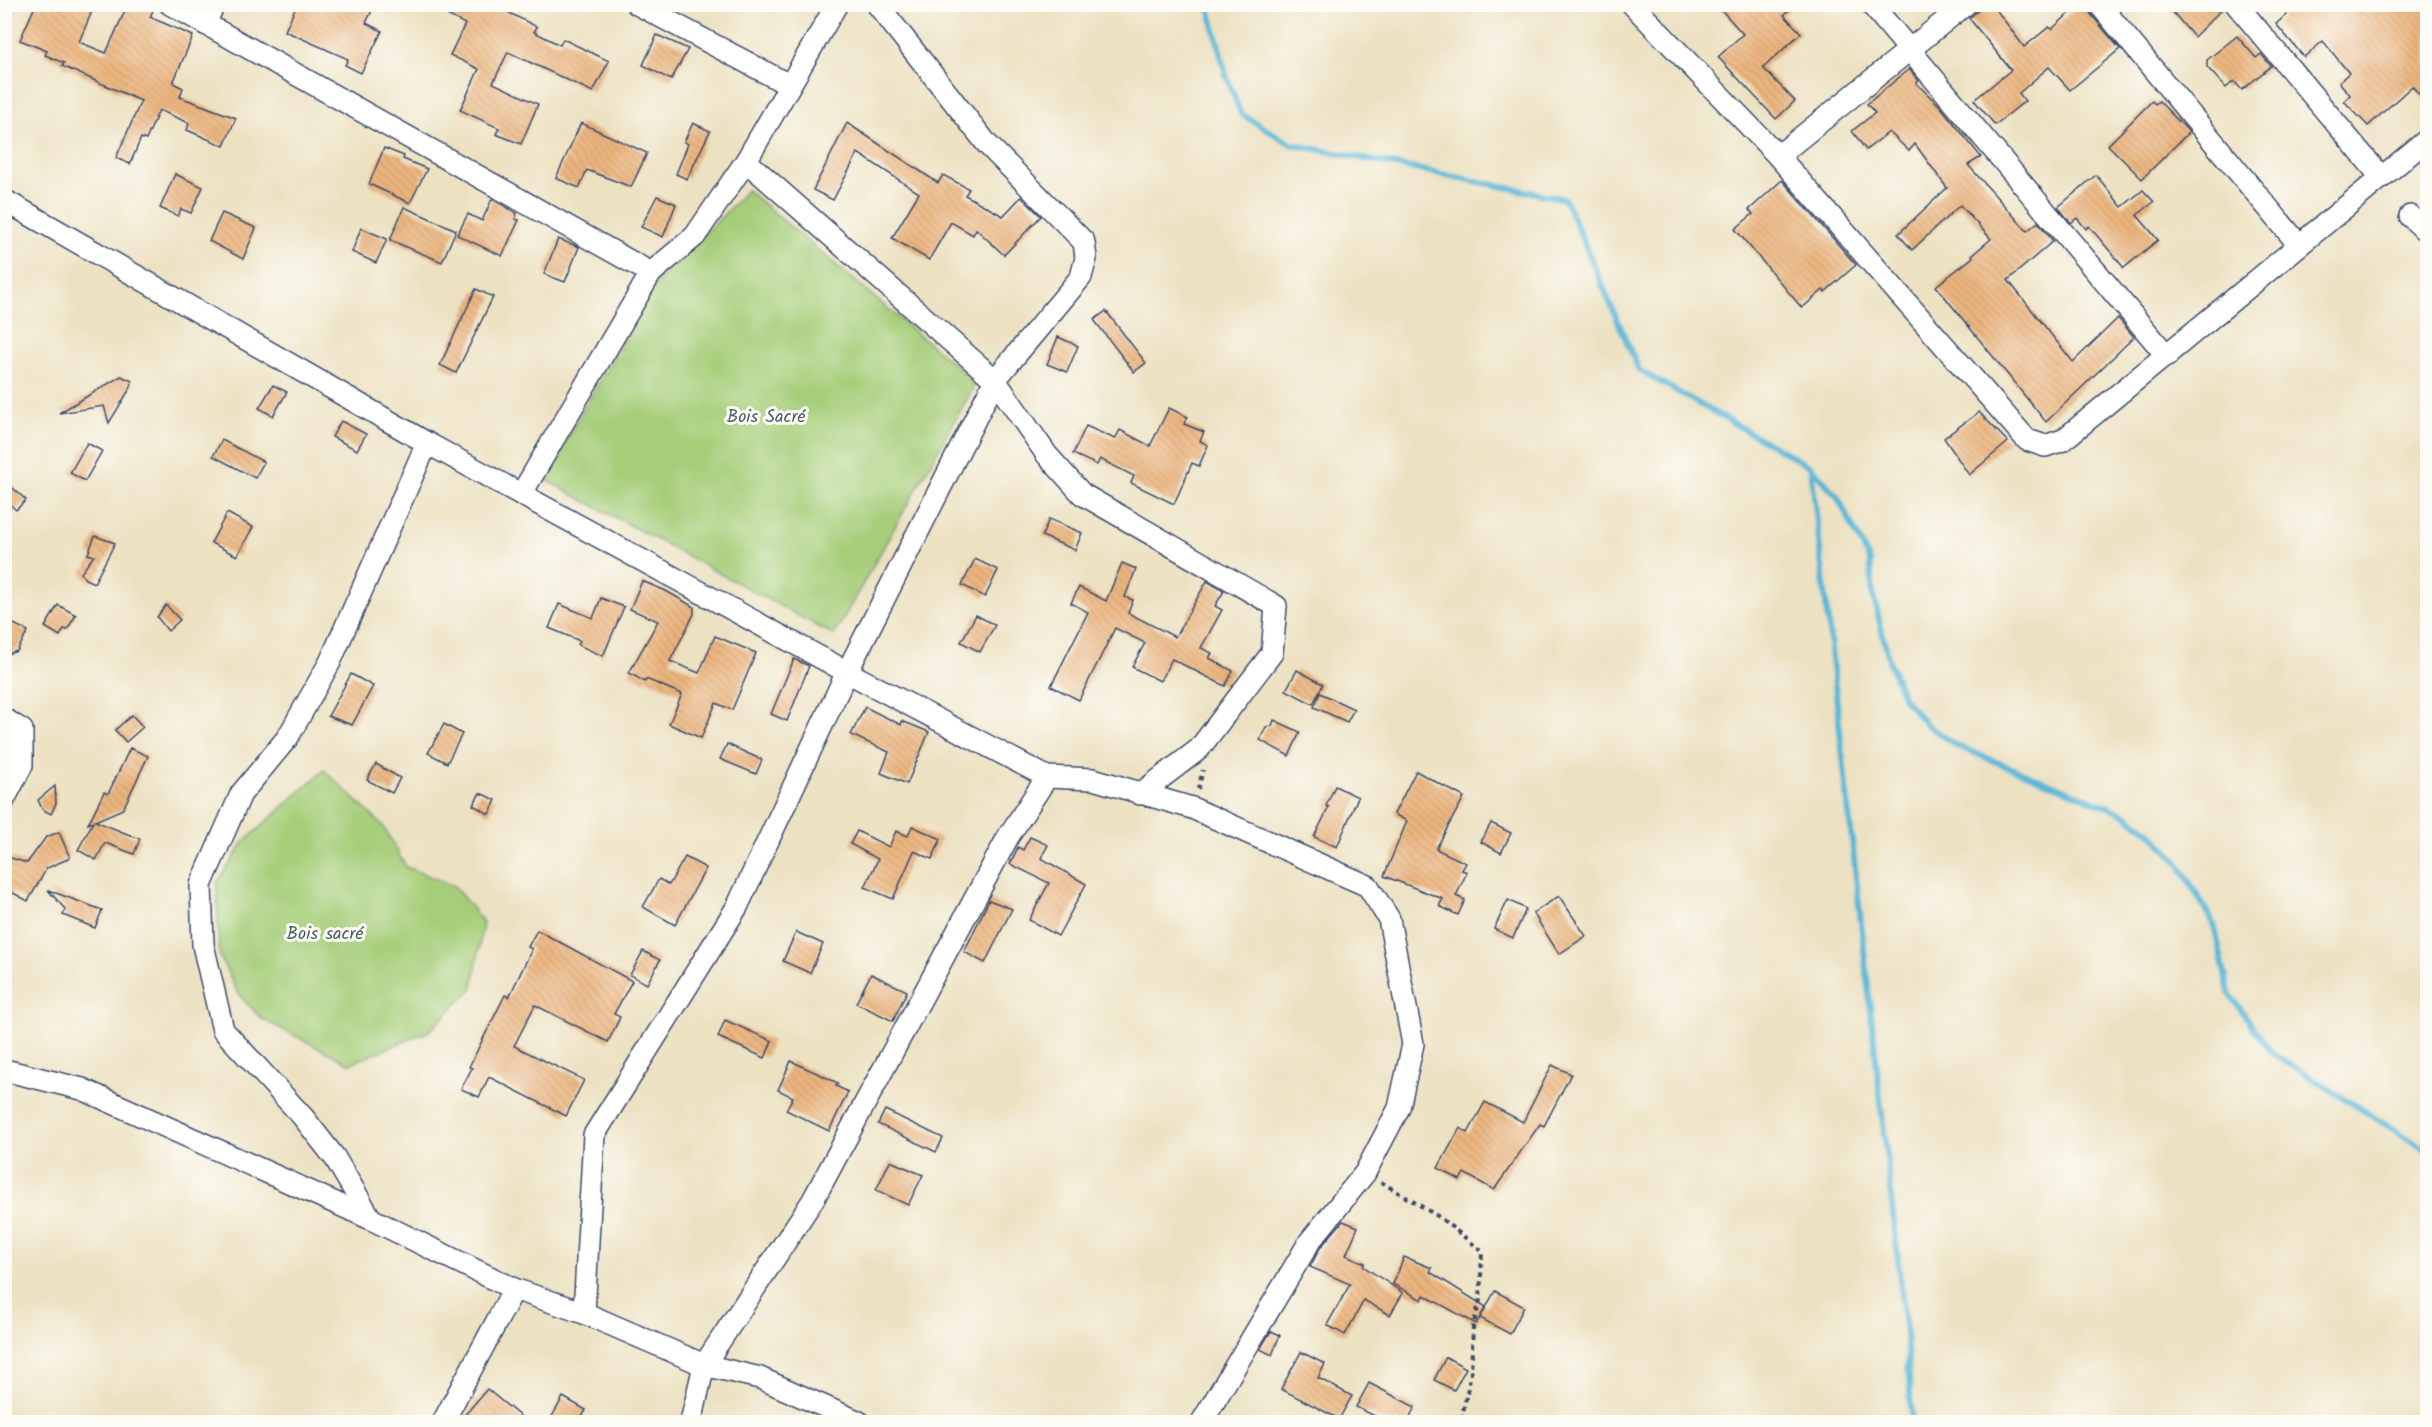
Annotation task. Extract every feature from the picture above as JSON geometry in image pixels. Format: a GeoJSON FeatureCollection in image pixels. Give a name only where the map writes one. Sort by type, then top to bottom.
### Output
{"type":"FeatureCollection","features":[{"type":"Feature","properties":{"kind":"street"},"geometry":{"type":"LineString","coordinates":[[170,4],[651,273]]}},
{"type":"Feature","properties":{"kind":"street"},"geometry":{"type":"LineString","coordinates":[[205,24],[213,4]]}},
{"type":"Feature","properties":{"kind":"street"},"geometry":{"type":"LineString","coordinates":[[637,4],[789,85]]}},
{"type":"Feature","properties":{"kind":"street"},"geometry":{"type":"LineString","coordinates":[[522,493],[651,273],[695,236],[746,161],[837,4]]}},
{"type":"Feature","properties":{"kind":"street"},"geometry":{"type":"LineString","coordinates":[[584,1312],[594,1135],[737,907],[847,672],[995,380],[1081,278],[1086,258],[1084,242],[987,144],[877,4]]}},
{"type":"Feature","properties":{"kind":"street"},"geometry":{"type":"LineString","coordinates":[[1632,4],[1778,156],[2027,440],[2045,446],[2063,440],[2427,139]]}},
{"type":"Feature","properties":{"kind":"street"},"geometry":{"type":"LineString","coordinates":[[1871,4],[2167,356]]}},
{"type":"Feature","properties":{"kind":"street"},"geometry":{"type":"LineString","coordinates":[[1778,156],[1966,4]]}},
{"type":"Feature","properties":{"kind":"street"},"geometry":{"type":"LineString","coordinates":[[2099,4],[2299,245]]}},
{"type":"Feature","properties":{"kind":"street"},"geometry":{"type":"LineString","coordinates":[[2236,4],[2381,177]]}},
{"type":"Feature","properties":{"kind":"street"},"geometry":{"type":"LineString","coordinates":[[746,161],[995,380],[1047,455],[1082,494],[1276,606],[1272,653],[1199,749],[1140,794]]}},
{"type":"Feature","properties":{"kind":"street"},"geometry":{"type":"LineString","coordinates":[[4,200],[427,443],[847,672],[1047,777],[1093,779],[1192,808],[1368,886],[1389,919],[1413,1044],[1399,1108],[1365,1173],[1310,1241],[1202,1422]]}},
{"type":"Feature","properties":{"kind":"street"},"geometry":{"type":"LineString","coordinates":[[2410,216],[2427,233]]}},
{"type":"Feature","properties":{"kind":"street"},"geometry":{"type":"LineString","coordinates":[[371,1220],[335,1158],[303,1117],[223,1030],[203,945],[201,885],[241,795],[288,737],[330,662],[427,443]]}},
{"type":"Feature","properties":{"kind":"street"},"geometry":{"type":"LineString","coordinates":[[4,720],[22,730],[22,765],[4,800]]}},
{"type":"Feature","properties":{"kind":"street"},"geometry":{"type":"LineString","coordinates":[[691,1422],[704,1365],[813,1200],[1008,837],[1047,777]]}},
{"type":"Feature","properties":{"kind":"street"},"geometry":{"type":"LineString","coordinates":[[4,1071],[82,1089],[371,1220],[514,1289],[584,1312],[704,1365],[760,1378],[859,1422]]}},
{"type":"Feature","properties":{"kind":"street"},"geometry":{"type":"LineString","coordinates":[[443,1422],[514,1289]]}},
{"type":"Feature","properties":{"kind":"path"},"geometry":{"type":"LineString","coordinates":[[1192,808],[1204,772],[1199,749]]}},
{"type":"Feature","properties":{"kind":"path"},"geometry":{"type":"LineString","coordinates":[[1365,1173],[1439,1217],[1482,1251],[1480,1300],[1473,1326],[1471,1373],[1461,1422]]}},
{"type":"Feature","properties":{"kind":"green space","name":"Bois Sacré"},"geometry":{"type":"Polygon","coordinates":[[[747,190],[976,383],[834,635],[544,479],[666,266],[711,228],[747,190]]]}},
{"type":"Feature","properties":{"kind":"green space","name":"Bois sacré"},"geometry":{"type":"Polygon","coordinates":[[[324,770],[383,826],[406,867],[454,886],[483,922],[473,988],[429,1031],[350,1064],[262,1019],[239,995],[219,955],[217,883],[244,842],[324,770]]]}},
{"type":"Feature","properties":{"kind":"building"},"geometry":{"type":"Polygon","coordinates":[[[36,4],[95,4],[79,42],[106,53],[128,4],[145,4],[154,8],[150,17],[193,36],[173,83],[183,88],[180,97],[236,118],[224,146],[187,130],[189,123],[159,110],[146,140],[141,138],[130,164],[116,158],[141,101],[62,66],[64,63],[45,55],[47,51],[20,40],[36,4]]]}},
{"type":"Feature","properties":{"kind":"building"},"geometry":{"type":"Polygon","coordinates":[[[297,4],[375,4],[366,23],[382,31],[361,73],[345,65],[348,59],[285,31],[297,4]]]}},
{"type":"Feature","properties":{"kind":"building"},"geometry":{"type":"Polygon","coordinates":[[[426,4],[492,4],[537,27],[534,32],[560,45],[563,39],[609,61],[593,92],[508,52],[493,83],[538,104],[521,144],[496,134],[499,128],[460,110],[479,69],[450,55],[465,24],[426,4]]]}},
{"type":"Feature","properties":{"kind":"building"},"geometry":{"type":"Polygon","coordinates":[[[1716,4],[1795,4],[1784,15],[1801,33],[1763,68],[1795,101],[1776,119],[1718,57],[1743,34],[1716,4]]]}},
{"type":"Feature","properties":{"kind":"building"},"geometry":{"type":"Polygon","coordinates":[[[1986,4],[1992,4],[2024,47],[2049,27],[2052,29],[2080,4],[2087,4],[2089,12],[2120,49],[2070,90],[2049,67],[2019,93],[2025,101],[1995,125],[1974,100],[2011,70],[1969,18],[1986,4]]]}},
{"type":"Feature","properties":{"kind":"building"},"geometry":{"type":"Polygon","coordinates":[[[2166,4],[2224,4],[2224,7],[2194,37],[2166,4]]]}},
{"type":"Feature","properties":{"kind":"building"},"geometry":{"type":"Polygon","coordinates":[[[2298,4],[2356,4],[2361,11],[2370,4],[2427,4],[2427,103],[2412,86],[2368,126],[2344,101],[2350,95],[2339,82],[2349,73],[2323,41],[2304,57],[2276,24],[2298,4]]]}},
{"type":"Feature","properties":{"kind":"building"},"geometry":{"type":"Polygon","coordinates":[[[657,35],[688,49],[671,80],[643,65],[657,35]]]}},
{"type":"Feature","properties":{"kind":"building"},"geometry":{"type":"Polygon","coordinates":[[[2237,36],[2256,58],[2261,54],[2271,66],[2242,90],[2234,81],[2226,88],[2207,67],[2207,60],[2237,36]]]}},
{"type":"Feature","properties":{"kind":"building"},"geometry":{"type":"Polygon","coordinates":[[[1909,69],[1919,81],[1916,83],[1940,106],[1981,157],[1968,165],[2027,231],[2038,222],[2053,241],[2008,280],[2073,362],[2118,318],[2134,337],[2046,422],[1936,286],[1973,257],[1972,255],[1991,239],[1960,205],[1912,250],[1898,234],[1947,188],[1915,144],[1909,151],[1889,132],[1866,150],[1852,131],[1875,113],[1867,104],[1909,69]]]}},
{"type":"Feature","properties":{"kind":"building"},"geometry":{"type":"Polygon","coordinates":[[[2152,101],[2155,104],[2159,101],[2189,132],[2142,179],[2108,145],[2152,101]]]}},
{"type":"Feature","properties":{"kind":"building"},"geometry":{"type":"Polygon","coordinates":[[[581,123],[647,153],[631,187],[587,170],[579,188],[556,178],[581,123]]]}},
{"type":"Feature","properties":{"kind":"building"},"geometry":{"type":"Polygon","coordinates":[[[693,123],[710,131],[687,179],[676,174],[688,144],[684,142],[693,123]]]}},
{"type":"Feature","properties":{"kind":"building"},"geometry":{"type":"Polygon","coordinates":[[[847,123],[938,183],[943,175],[969,189],[965,195],[1003,216],[1021,197],[1041,216],[1004,255],[976,229],[973,235],[951,222],[929,260],[892,238],[919,193],[858,153],[833,200],[813,190],[847,123]]]}},
{"type":"Feature","properties":{"kind":"building"},"geometry":{"type":"Polygon","coordinates":[[[384,148],[427,169],[410,203],[369,184],[384,148]]]}},
{"type":"Feature","properties":{"kind":"building"},"geometry":{"type":"Polygon","coordinates":[[[175,174],[203,187],[191,213],[181,209],[178,216],[160,208],[175,174]]]}},
{"type":"Feature","properties":{"kind":"building"},"geometry":{"type":"Polygon","coordinates":[[[2096,175],[2122,207],[2143,190],[2154,202],[2137,215],[2158,240],[2124,268],[2089,226],[2086,229],[2077,218],[2071,223],[2058,207],[2096,175]]]}},
{"type":"Feature","properties":{"kind":"building"},"geometry":{"type":"Polygon","coordinates":[[[1782,180],[1856,265],[1825,292],[1823,290],[1802,308],[1735,229],[1753,214],[1749,210],[1782,180]]]}},
{"type":"Feature","properties":{"kind":"building"},"geometry":{"type":"Polygon","coordinates":[[[657,196],[676,204],[663,237],[641,227],[657,196]]]}},
{"type":"Feature","properties":{"kind":"building"},"geometry":{"type":"Polygon","coordinates":[[[492,199],[517,213],[515,219],[519,220],[502,256],[457,235],[468,214],[482,221],[492,199]]]}},
{"type":"Feature","properties":{"kind":"building"},"geometry":{"type":"Polygon","coordinates":[[[404,207],[456,230],[442,262],[390,240],[404,207]]]}},
{"type":"Feature","properties":{"kind":"building"},"geometry":{"type":"Polygon","coordinates":[[[222,213],[256,228],[243,259],[209,241],[222,213]]]}},
{"type":"Feature","properties":{"kind":"building"},"geometry":{"type":"Polygon","coordinates":[[[361,228],[387,239],[376,263],[352,252],[361,228]]]}},
{"type":"Feature","properties":{"kind":"building"},"geometry":{"type":"Polygon","coordinates":[[[558,239],[579,247],[565,282],[544,274],[558,239]]]}},
{"type":"Feature","properties":{"kind":"building"},"geometry":{"type":"Polygon","coordinates":[[[476,289],[493,297],[456,373],[440,365],[476,289]]]}},
{"type":"Feature","properties":{"kind":"building"},"geometry":{"type":"Polygon","coordinates":[[[1106,311],[1146,363],[1134,372],[1094,320],[1106,311]]]}},
{"type":"Feature","properties":{"kind":"building"},"geometry":{"type":"Polygon","coordinates":[[[1058,337],[1078,346],[1067,372],[1047,364],[1058,337]]]}},
{"type":"Feature","properties":{"kind":"building"},"geometry":{"type":"Polygon","coordinates":[[[121,376],[132,381],[131,387],[109,423],[104,406],[59,413],[121,376]]]}},
{"type":"Feature","properties":{"kind":"building"},"geometry":{"type":"Polygon","coordinates":[[[273,385],[287,392],[273,416],[259,408],[273,385]]]}},
{"type":"Feature","properties":{"kind":"building"},"geometry":{"type":"Polygon","coordinates":[[[1169,408],[1188,417],[1184,424],[1204,432],[1200,441],[1208,445],[1199,466],[1192,463],[1174,504],[1131,483],[1134,476],[1100,459],[1097,465],[1073,454],[1086,426],[1115,439],[1120,430],[1150,446],[1169,408]]]}},
{"type":"Feature","properties":{"kind":"building"},"geometry":{"type":"Polygon","coordinates":[[[1979,412],[2008,442],[1969,475],[1944,438],[1979,412]]]}},
{"type":"Feature","properties":{"kind":"building"},"geometry":{"type":"Polygon","coordinates":[[[341,421],[366,434],[357,450],[332,437],[341,421]]]}},
{"type":"Feature","properties":{"kind":"building"},"geometry":{"type":"Polygon","coordinates":[[[222,440],[264,462],[255,478],[213,456],[222,440]]]}},
{"type":"Feature","properties":{"kind":"building"},"geometry":{"type":"Polygon","coordinates":[[[87,443],[102,451],[85,481],[70,473],[87,443]]]}},
{"type":"Feature","properties":{"kind":"building"},"geometry":{"type":"Polygon","coordinates":[[[4,480],[26,500],[16,510],[4,499],[4,480]]]}},
{"type":"Feature","properties":{"kind":"building"},"geometry":{"type":"Polygon","coordinates":[[[227,513],[253,527],[237,556],[211,543],[227,513]]]}},
{"type":"Feature","properties":{"kind":"building"},"geometry":{"type":"Polygon","coordinates":[[[1049,519],[1082,533],[1075,550],[1042,536],[1049,519]]]}},
{"type":"Feature","properties":{"kind":"building"},"geometry":{"type":"Polygon","coordinates":[[[95,536],[115,543],[94,583],[85,579],[81,573],[94,556],[88,554],[95,536]]]}},
{"type":"Feature","properties":{"kind":"building"},"geometry":{"type":"Polygon","coordinates":[[[975,559],[998,570],[985,597],[962,585],[975,559]]]}},
{"type":"Feature","properties":{"kind":"building"},"geometry":{"type":"Polygon","coordinates":[[[1122,563],[1136,569],[1125,597],[1133,600],[1128,613],[1175,637],[1207,581],[1224,591],[1215,606],[1222,610],[1201,648],[1212,653],[1209,658],[1233,671],[1225,686],[1172,659],[1160,681],[1132,667],[1145,643],[1115,628],[1079,700],[1051,686],[1088,612],[1071,603],[1079,587],[1106,601],[1122,563]]]}},
{"type":"Feature","properties":{"kind":"building"},"geometry":{"type":"Polygon","coordinates":[[[642,581],[694,607],[694,614],[670,661],[699,673],[715,636],[756,653],[732,710],[716,703],[701,738],[669,724],[682,694],[646,679],[645,682],[629,673],[658,621],[630,609],[642,581]]]}},
{"type":"Feature","properties":{"kind":"building"},"geometry":{"type":"Polygon","coordinates":[[[601,598],[624,607],[603,656],[578,645],[580,641],[549,628],[559,604],[593,618],[601,598]]]}},
{"type":"Feature","properties":{"kind":"building"},"geometry":{"type":"Polygon","coordinates":[[[58,605],[76,615],[67,630],[64,629],[60,636],[45,627],[58,605]]]}},
{"type":"Feature","properties":{"kind":"building"},"geometry":{"type":"Polygon","coordinates":[[[166,605],[180,620],[168,631],[157,617],[166,605]]]}},
{"type":"Feature","properties":{"kind":"building"},"geometry":{"type":"Polygon","coordinates":[[[976,615],[995,625],[980,652],[961,642],[976,615]]]}},
{"type":"Feature","properties":{"kind":"building"},"geometry":{"type":"Polygon","coordinates":[[[4,619],[28,631],[17,651],[4,655],[4,619]]]}},
{"type":"Feature","properties":{"kind":"building"},"geometry":{"type":"Polygon","coordinates":[[[794,659],[809,666],[787,721],[771,714],[794,659]]]}},
{"type":"Feature","properties":{"kind":"building"},"geometry":{"type":"Polygon","coordinates":[[[1297,670],[1323,684],[1313,704],[1286,690],[1297,670]]]}},
{"type":"Feature","properties":{"kind":"building"},"geometry":{"type":"Polygon","coordinates":[[[351,674],[373,686],[352,725],[328,716],[351,674]]]}},
{"type":"Feature","properties":{"kind":"building"},"geometry":{"type":"Polygon","coordinates":[[[1320,693],[1354,709],[1347,722],[1314,707],[1320,693]]]}},
{"type":"Feature","properties":{"kind":"building"},"geometry":{"type":"Polygon","coordinates":[[[865,707],[901,725],[902,721],[929,732],[907,784],[881,773],[889,752],[851,735],[865,707]]]}},
{"type":"Feature","properties":{"kind":"building"},"geometry":{"type":"Polygon","coordinates":[[[132,715],[143,727],[126,742],[115,730],[132,715]]]}},
{"type":"Feature","properties":{"kind":"building"},"geometry":{"type":"Polygon","coordinates":[[[1274,720],[1300,732],[1289,756],[1260,740],[1266,727],[1272,726],[1274,720]]]}},
{"type":"Feature","properties":{"kind":"building"},"geometry":{"type":"Polygon","coordinates":[[[444,724],[462,734],[447,763],[428,753],[444,724]]]}},
{"type":"Feature","properties":{"kind":"building"},"geometry":{"type":"Polygon","coordinates":[[[727,744],[762,760],[756,774],[720,759],[727,744]]]}},
{"type":"Feature","properties":{"kind":"building"},"geometry":{"type":"Polygon","coordinates":[[[130,748],[148,756],[123,809],[95,821],[140,839],[134,854],[105,843],[96,860],[78,850],[93,822],[88,824],[104,792],[108,794],[130,748]]]}},
{"type":"Feature","properties":{"kind":"building"},"geometry":{"type":"Polygon","coordinates":[[[376,764],[400,778],[392,793],[367,780],[376,764]]]}},
{"type":"Feature","properties":{"kind":"building"},"geometry":{"type":"Polygon","coordinates":[[[1416,771],[1464,797],[1436,849],[1466,863],[1462,870],[1467,872],[1456,896],[1465,900],[1458,915],[1439,906],[1443,899],[1384,876],[1407,821],[1394,814],[1416,771]]]}},
{"type":"Feature","properties":{"kind":"building"},"geometry":{"type":"Polygon","coordinates":[[[55,786],[56,803],[51,814],[42,809],[38,800],[55,786]]]}},
{"type":"Feature","properties":{"kind":"building"},"geometry":{"type":"Polygon","coordinates":[[[1335,786],[1358,797],[1337,847],[1314,837],[1329,807],[1326,806],[1335,786]]]}},
{"type":"Feature","properties":{"kind":"building"},"geometry":{"type":"Polygon","coordinates":[[[480,793],[496,800],[489,814],[473,805],[480,793]]]}},
{"type":"Feature","properties":{"kind":"building"},"geometry":{"type":"Polygon","coordinates":[[[1491,823],[1511,833],[1501,853],[1481,842],[1491,823]]]}},
{"type":"Feature","properties":{"kind":"building"},"geometry":{"type":"Polygon","coordinates":[[[912,826],[941,839],[932,859],[914,851],[893,899],[865,887],[878,859],[850,844],[857,831],[889,847],[896,831],[908,836],[912,826]]]}},
{"type":"Feature","properties":{"kind":"building"},"geometry":{"type":"Polygon","coordinates":[[[59,832],[70,858],[47,868],[28,901],[4,888],[4,880],[9,872],[8,857],[27,863],[46,837],[59,832]]]}},
{"type":"Feature","properties":{"kind":"building"},"geometry":{"type":"Polygon","coordinates":[[[1030,837],[1048,845],[1041,858],[1086,884],[1058,936],[1029,920],[1049,883],[1010,864],[1018,847],[1023,850],[1030,837]]]}},
{"type":"Feature","properties":{"kind":"building"},"geometry":{"type":"Polygon","coordinates":[[[685,857],[706,868],[675,925],[643,907],[659,879],[669,885],[685,857]]]}},
{"type":"Feature","properties":{"kind":"building"},"geometry":{"type":"Polygon","coordinates":[[[48,890],[102,910],[95,928],[63,915],[65,909],[48,890]]]}},
{"type":"Feature","properties":{"kind":"building"},"geometry":{"type":"Polygon","coordinates":[[[1559,896],[1586,936],[1559,954],[1533,913],[1559,896]]]}},
{"type":"Feature","properties":{"kind":"building"},"geometry":{"type":"Polygon","coordinates":[[[989,900],[1012,909],[985,963],[964,952],[989,900]]]}},
{"type":"Feature","properties":{"kind":"building"},"geometry":{"type":"Polygon","coordinates":[[[1508,900],[1526,909],[1513,938],[1494,929],[1508,900]]]}},
{"type":"Feature","properties":{"kind":"building"},"geometry":{"type":"Polygon","coordinates":[[[537,930],[632,981],[614,1014],[620,1017],[608,1042],[535,1005],[514,1046],[584,1080],[566,1116],[489,1077],[479,1097],[461,1089],[472,1068],[469,1067],[505,995],[509,997],[532,949],[528,947],[537,930]]]}},
{"type":"Feature","properties":{"kind":"building"},"geometry":{"type":"Polygon","coordinates":[[[796,932],[823,944],[810,973],[783,961],[796,932]]]}},
{"type":"Feature","properties":{"kind":"building"},"geometry":{"type":"Polygon","coordinates":[[[643,951],[660,960],[647,984],[630,975],[643,951]]]}},
{"type":"Feature","properties":{"kind":"building"},"geometry":{"type":"Polygon","coordinates":[[[871,974],[907,991],[893,1021],[856,1003],[871,974]]]}},
{"type":"Feature","properties":{"kind":"building"},"geometry":{"type":"Polygon","coordinates":[[[725,1020],[772,1041],[765,1058],[718,1037],[725,1020]]]}},
{"type":"Feature","properties":{"kind":"building"},"geometry":{"type":"Polygon","coordinates":[[[791,1061],[838,1083],[836,1086],[848,1092],[829,1131],[786,1110],[793,1097],[778,1090],[791,1061]]]}},
{"type":"Feature","properties":{"kind":"building"},"geometry":{"type":"Polygon","coordinates":[[[1552,1065],[1571,1074],[1544,1126],[1540,1124],[1494,1190],[1464,1173],[1460,1180],[1438,1168],[1460,1128],[1468,1133],[1485,1102],[1523,1122],[1552,1065]]]}},
{"type":"Feature","properties":{"kind":"building"},"geometry":{"type":"Polygon","coordinates":[[[885,1110],[943,1138],[936,1152],[878,1124],[885,1110]]]}},
{"type":"Feature","properties":{"kind":"building"},"geometry":{"type":"Polygon","coordinates":[[[890,1161],[923,1175],[908,1205],[876,1190],[890,1161]]]}},
{"type":"Feature","properties":{"kind":"building"},"geometry":{"type":"Polygon","coordinates":[[[1343,1221],[1358,1227],[1346,1255],[1365,1263],[1363,1266],[1403,1293],[1390,1315],[1364,1300],[1345,1335],[1327,1325],[1350,1284],[1310,1267],[1320,1248],[1343,1221]]]}},
{"type":"Feature","properties":{"kind":"building"},"geometry":{"type":"Polygon","coordinates":[[[1404,1257],[1432,1268],[1430,1272],[1486,1307],[1476,1324],[1424,1295],[1422,1300],[1393,1284],[1404,1257]]]}},
{"type":"Feature","properties":{"kind":"building"},"geometry":{"type":"Polygon","coordinates":[[[1495,1291],[1524,1307],[1510,1334],[1480,1318],[1495,1291]]]}},
{"type":"Feature","properties":{"kind":"building"},"geometry":{"type":"Polygon","coordinates":[[[1271,1331],[1280,1335],[1272,1355],[1260,1349],[1271,1331]]]}},
{"type":"Feature","properties":{"kind":"building"},"geometry":{"type":"Polygon","coordinates":[[[1301,1352],[1325,1364],[1318,1378],[1352,1396],[1339,1419],[1281,1389],[1301,1352]]]}},
{"type":"Feature","properties":{"kind":"building"},"geometry":{"type":"Polygon","coordinates":[[[1446,1357],[1466,1368],[1454,1390],[1434,1380],[1446,1357]]]}},
{"type":"Feature","properties":{"kind":"building"},"geometry":{"type":"Polygon","coordinates":[[[1369,1383],[1415,1407],[1407,1422],[1387,1422],[1356,1407],[1369,1383]]]}},
{"type":"Feature","properties":{"kind":"building"},"geometry":{"type":"Polygon","coordinates":[[[487,1389],[527,1422],[459,1422],[487,1389]]]}},
{"type":"Feature","properties":{"kind":"building"},"geometry":{"type":"Polygon","coordinates":[[[563,1397],[586,1410],[579,1422],[549,1422],[563,1397]]]}},
{"type":"Feature","properties":{"kind":"waterway"},"geometry":{"type":"LineString","coordinates":[[1208,4],[1226,75],[1241,114],[1291,144],[1565,199],[1639,370],[1811,467],[1906,1332],[1912,1422]]}},
{"type":"Feature","properties":{"kind":"waterway"},"geometry":{"type":"LineString","coordinates":[[1811,467],[1837,496],[1870,561],[1873,595],[1890,664],[1904,699],[1927,725],[1957,746],[2123,813],[2150,832],[2178,862],[2214,924],[2229,993],[2272,1053],[2428,1151]]}}]}
